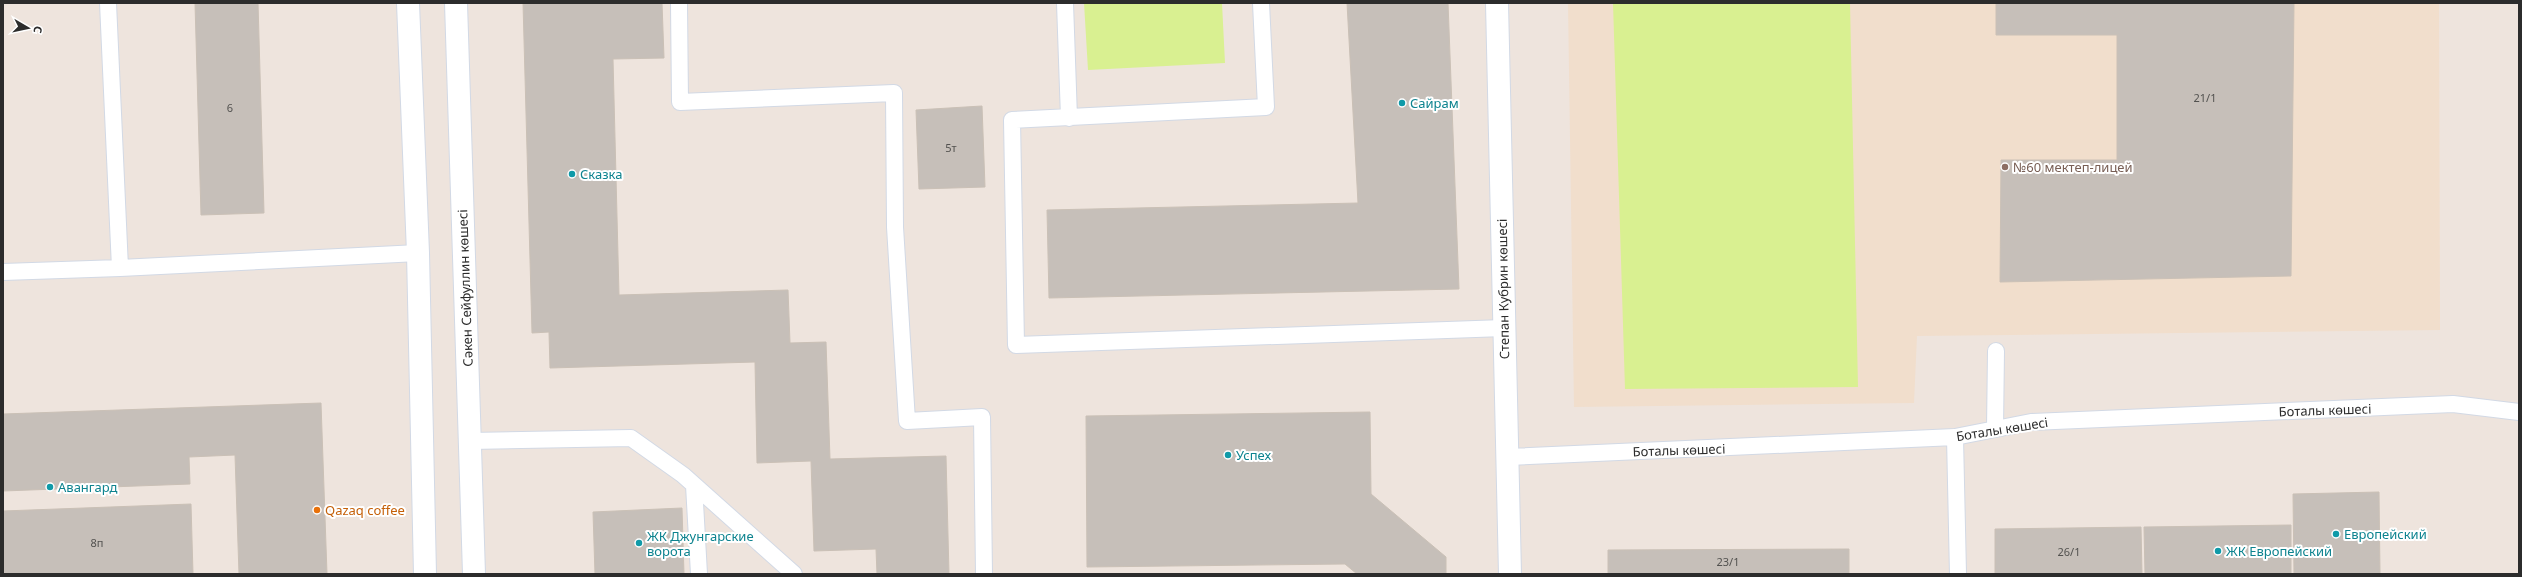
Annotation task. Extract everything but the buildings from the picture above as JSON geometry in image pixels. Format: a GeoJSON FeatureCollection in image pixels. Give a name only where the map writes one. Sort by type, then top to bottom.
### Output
{"type":"FeatureCollection","features":[{"type":"Feature","properties":{"kind":"main road"},"geometry":{"type":"LineString","coordinates":[[408,3],[418,253],[425,574]]}},
{"type":"Feature","properties":{"kind":"main road","name":"Сәкен Сейфуллин көшесі"},"geometry":{"type":"LineString","coordinates":[[456,3],[474,574]]}},
{"type":"Feature","properties":{"kind":"main road","name":"Степан Кубрин көшесі"},"geometry":{"type":"LineString","coordinates":[[1497,3],[1510,574]]}},
{"type":"Feature","properties":{"kind":"lane"},"geometry":{"type":"LineString","coordinates":[[108,3],[120,268]]}},
{"type":"Feature","properties":{"kind":"lane"},"geometry":{"type":"LineString","coordinates":[[678,3],[680,102],[894,93],[895,227],[907,421],[982,417],[984,574]]}},
{"type":"Feature","properties":{"kind":"lane"},"geometry":{"type":"LineString","coordinates":[[1065,3],[1069,118]]}},
{"type":"Feature","properties":{"kind":"lane"},"geometry":{"type":"LineString","coordinates":[[1262,3],[1266,107],[1012,120],[1016,345],[1504,328]]}},
{"type":"Feature","properties":{"kind":"lane"},"geometry":{"type":"LineString","coordinates":[[3,272],[120,268],[418,253]]}},
{"type":"Feature","properties":{"kind":"lane"},"geometry":{"type":"LineString","coordinates":[[1995,429],[1996,351]]}},
{"type":"Feature","properties":{"kind":"lane","name":"Боталы көшесі"},"geometry":{"type":"LineString","coordinates":[[1508,457],[1956,437],[2031,422],[2453,404],[2519,412]]}},
{"type":"Feature","properties":{"kind":"lane"},"geometry":{"type":"LineString","coordinates":[[1956,437],[1958,574]]}},
{"type":"Feature","properties":{"kind":"lane"},"geometry":{"type":"LineString","coordinates":[[470,441],[631,438],[683,475],[794,574]]}},
{"type":"Feature","properties":{"kind":"lane"},"geometry":{"type":"LineString","coordinates":[[694,485],[699,574]]}},
{"type":"Feature","properties":{"kind":"shaded area","name":"№60 мектеп-лицей"},"geometry":{"type":"Polygon","coordinates":[[[1568,3],[2439,3],[2440,330],[1917,336],[1914,403],[1574,407],[1568,3]]]}},
{"type":"Feature","properties":{"kind":"green space"},"geometry":{"type":"Polygon","coordinates":[[[1084,3],[1222,3],[1225,63],[1088,70],[1084,3]]]}},
{"type":"Feature","properties":{"kind":"green space"},"geometry":{"type":"Polygon","coordinates":[[[1613,3],[1850,3],[1858,387],[1625,389],[1613,3]]]}},
{"type":"Feature","properties":{"kind":"place","name":"Сайрам"},"geometry":{"type":"Point","coordinates":[1402,103]}},
{"type":"Feature","properties":{"kind":"place","name":"№60 мектеп-лицей"},"geometry":{"type":"Point","coordinates":[2005,167]}},
{"type":"Feature","properties":{"kind":"place","name":"Сказка"},"geometry":{"type":"Point","coordinates":[572,174]}},
{"type":"Feature","properties":{"kind":"place","name":"Успех"},"geometry":{"type":"Point","coordinates":[1228,455]}},
{"type":"Feature","properties":{"kind":"place","name":"Авангард"},"geometry":{"type":"Point","coordinates":[50,487]}},
{"type":"Feature","properties":{"kind":"place","name":"Qazaq coffee"},"geometry":{"type":"Point","coordinates":[317,510]}},
{"type":"Feature","properties":{"kind":"place","name":"Европейский"},"geometry":{"type":"Point","coordinates":[2336,534]}},
{"type":"Feature","properties":{"kind":"place","name":"ЖК Джунгарские ворота"},"geometry":{"type":"Point","coordinates":[639,543]}},
{"type":"Feature","properties":{"kind":"place","name":"ЖК Европейский"},"geometry":{"type":"Point","coordinates":[2218,551]}}]}
